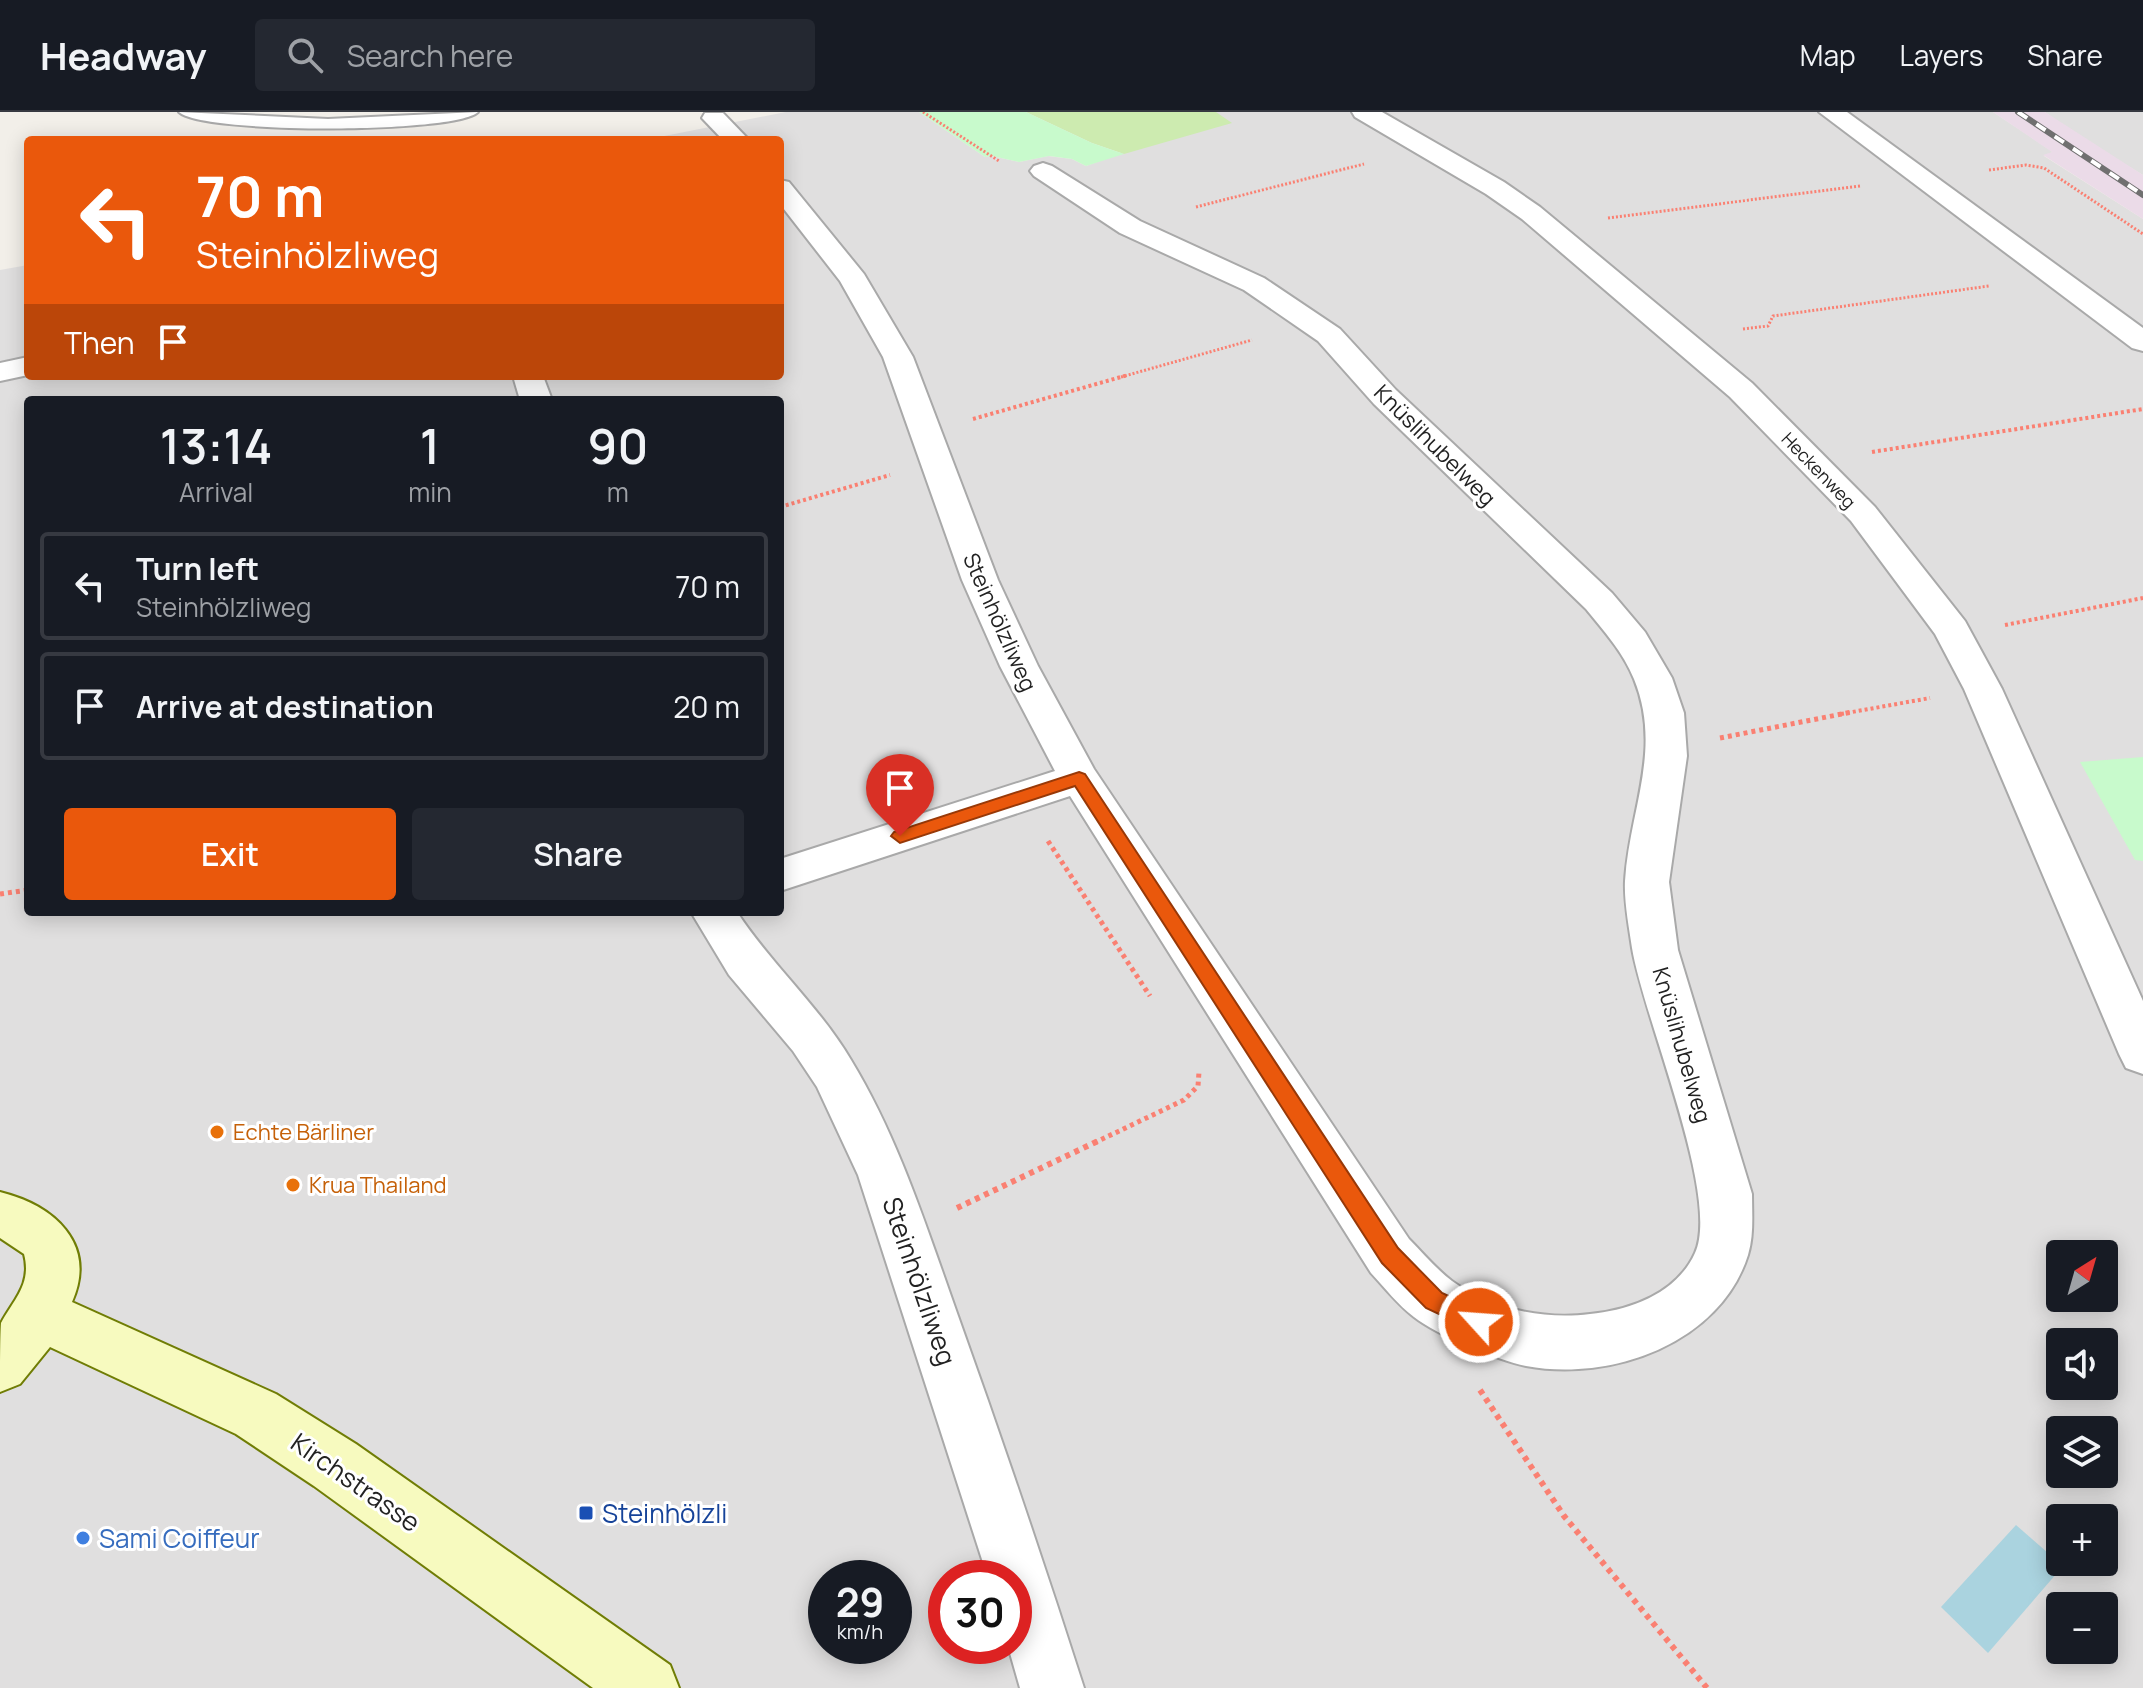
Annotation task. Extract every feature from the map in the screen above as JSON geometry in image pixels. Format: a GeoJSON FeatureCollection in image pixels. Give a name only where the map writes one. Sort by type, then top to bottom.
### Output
{"type":"FeatureCollection","features":[{"type":"Feature","properties":{"kind":"street","name":"Heckenweg"},"geometry":{"type":"LineString","coordinates":[[1364,112],[1495,188],[1550,228],[1741,390],[1863,514],[1952,630],[1983,689],[2124,971],[2143,1054]]}},
{"type":"Feature","properties":{"kind":"street"},"geometry":{"type":"LineString","coordinates":[[1831,112],[2143,342]]}},
{"type":"Feature","properties":{"kind":"street"},"geometry":{"type":"LineString","coordinates":[[714,118],[733,136]]}},
{"type":"Feature","properties":{"kind":"street","name":"Knüslihubelweg"},"geometry":{"type":"LineString","coordinates":[[1043,171],[1130,227],[1254,284],[1329,335],[1385,397],[1599,601],[1632,641],[1653,678],[1664,713],[1667,756],[1647,882],[1655,950],[1726,1194],[1726,1234],[1718,1266],[1701,1292],[1675,1314],[1639,1332],[1603,1340],[1556,1342],[1502,1333],[1434,1300],[1390,1256],[1087,791]]}},
{"type":"Feature","properties":{"kind":"street","name":"Steinhölzliweg"},"geometry":{"type":"LineString","coordinates":[[784,192],[819,231],[859,290],[910,382],[967,548],[997,623],[1029,691],[1087,791]]}},
{"type":"Feature","properties":{"kind":"street"},"geometry":{"type":"LineString","coordinates":[[0,372],[24,367]]}},
{"type":"Feature","properties":{"kind":"street"},"geometry":{"type":"LineString","coordinates":[[784,874],[1087,791]]}},
{"type":"Feature","properties":{"kind":"street","name":"Steinhölzliweg"},"geometry":{"type":"LineString","coordinates":[[716,916],[745,962],[810,1037],[835,1075],[872,1150],[904,1230],[996,1506],[1052,1688]]}},
{"type":"Feature","properties":{"kind":"street"},"geometry":{"type":"LineString","coordinates":[[0,1215],[24,1223],[42,1237],[52,1259],[51,1285],[41,1315],[20,1346],[0,1365]]}},
{"type":"Feature","properties":{"kind":"street","name":"Kirchstrasse"},"geometry":{"type":"LineString","coordinates":[[41,1315],[256,1414],[335,1465],[647,1688]]}},
{"type":"Feature","properties":{"kind":"lane"},"geometry":{"type":"LineString","coordinates":[[188,112],[262,123],[305,124],[410,120],[469,112]]}},
{"type":"Feature","properties":{"kind":"path"},"geometry":{"type":"LineString","coordinates":[[923,112],[991,159],[1043,171]]}},
{"type":"Feature","properties":{"kind":"path"},"geometry":{"type":"LineString","coordinates":[[1232,197],[1372,162]]}},
{"type":"Feature","properties":{"kind":"path"},"geometry":{"type":"LineString","coordinates":[[1920,178],[2026,165],[2039,167],[2143,234]]}},
{"type":"Feature","properties":{"kind":"path"},"geometry":{"type":"LineString","coordinates":[[1596,220],[1862,186]]}},
{"type":"Feature","properties":{"kind":"path"},"geometry":{"type":"LineString","coordinates":[[1738,330],[1768,326],[1773,316],[2001,284]]}},
{"type":"Feature","properties":{"kind":"path"},"geometry":{"type":"LineString","coordinates":[[784,505],[932,447],[1310,323]]}},
{"type":"Feature","properties":{"kind":"path"},"geometry":{"type":"LineString","coordinates":[[1875,452],[2143,409]]}},
{"type":"Feature","properties":{"kind":"path"},"geometry":{"type":"LineString","coordinates":[[2026,621],[2143,598]]}},
{"type":"Feature","properties":{"kind":"path"},"geometry":{"type":"LineString","coordinates":[[1710,742],[1733,733],[1931,698]]}},
{"type":"Feature","properties":{"kind":"path"},"geometry":{"type":"LineString","coordinates":[[1087,791],[1051,826],[1047,839],[1151,998]]}},
{"type":"Feature","properties":{"kind":"path"},"geometry":{"type":"LineString","coordinates":[[0,894],[24,891]]}},
{"type":"Feature","properties":{"kind":"path"},"geometry":{"type":"LineString","coordinates":[[904,1230],[1184,1100],[1198,1086],[1201,1075],[1195,1064]]}},
{"type":"Feature","properties":{"kind":"path"},"geometry":{"type":"LineString","coordinates":[[1434,1300],[1449,1342],[1564,1516],[1707,1688]]}},
{"type":"Feature","properties":{"kind":"shaded area"},"geometry":{"type":"Polygon","coordinates":[[[786,112],[919,112],[985,157],[1019,162],[1048,156],[1072,159],[1086,166],[1122,153],[1092,143],[1026,112],[1993,112],[2053,152],[2044,156],[2143,219],[2143,1688],[0,1688],[0,270],[24,266],[24,380],[784,380],[784,136],[664,136],[786,112]]]}},
{"type":"Feature","properties":{"kind":"shaded area"},"geometry":{"type":"Polygon","coordinates":[[[1993,112],[2045,112],[2143,175],[2143,219],[2043,155],[2052,152],[1993,112]]]}},
{"type":"Feature","properties":{"kind":"shaded area"},"geometry":{"type":"Polygon","coordinates":[[[2045,112],[2143,112],[2143,175],[2080,137],[2045,112]]]}},
{"type":"Feature","properties":{"kind":"green space"},"geometry":{"type":"Polygon","coordinates":[[[919,112],[1026,112],[1092,143],[1124,154],[1086,166],[1072,159],[1049,156],[1019,162],[985,157],[919,112]]]}},
{"type":"Feature","properties":{"kind":"green space"},"geometry":{"type":"Polygon","coordinates":[[[1026,112],[1216,112],[1232,123],[1124,154],[1092,143],[1026,112]]]}},
{"type":"Feature","properties":{"kind":"green space"},"geometry":{"type":"Polygon","coordinates":[[[2143,757],[2143,861],[2135,860],[2080,762],[2143,757]]]}},
{"type":"Feature","properties":{"kind":"water"},"geometry":{"type":"Polygon","coordinates":[[[2016,1525],[2046,1551],[2046,1576],[2054,1576],[1988,1653],[1941,1607],[2016,1525]]]}},
{"type":"Feature","properties":{"kind":"railway"},"geometry":{"type":"LineString","coordinates":[[2018,112],[2143,195]]}},
{"type":"Feature","properties":{"kind":"place","name":"Echte Bärliner"},"geometry":{"type":"Point","coordinates":[217,1132]}},
{"type":"Feature","properties":{"kind":"place","name":"Krua Thailand"},"geometry":{"type":"Point","coordinates":[293,1185]}},
{"type":"Feature","properties":{"kind":"place","name":"Steinhölzli"},"geometry":{"type":"Point","coordinates":[586,1513]}},
{"type":"Feature","properties":{"kind":"place","name":"Sami Coiffeur"},"geometry":{"type":"Point","coordinates":[83,1538]}},
{"type":"Feature","properties":{"kind":"route"},"geometry":{"type":"LineString","coordinates":[[900,836],[1079,778],[1390,1256],[1434,1300],[1479,1322]]}}]}
